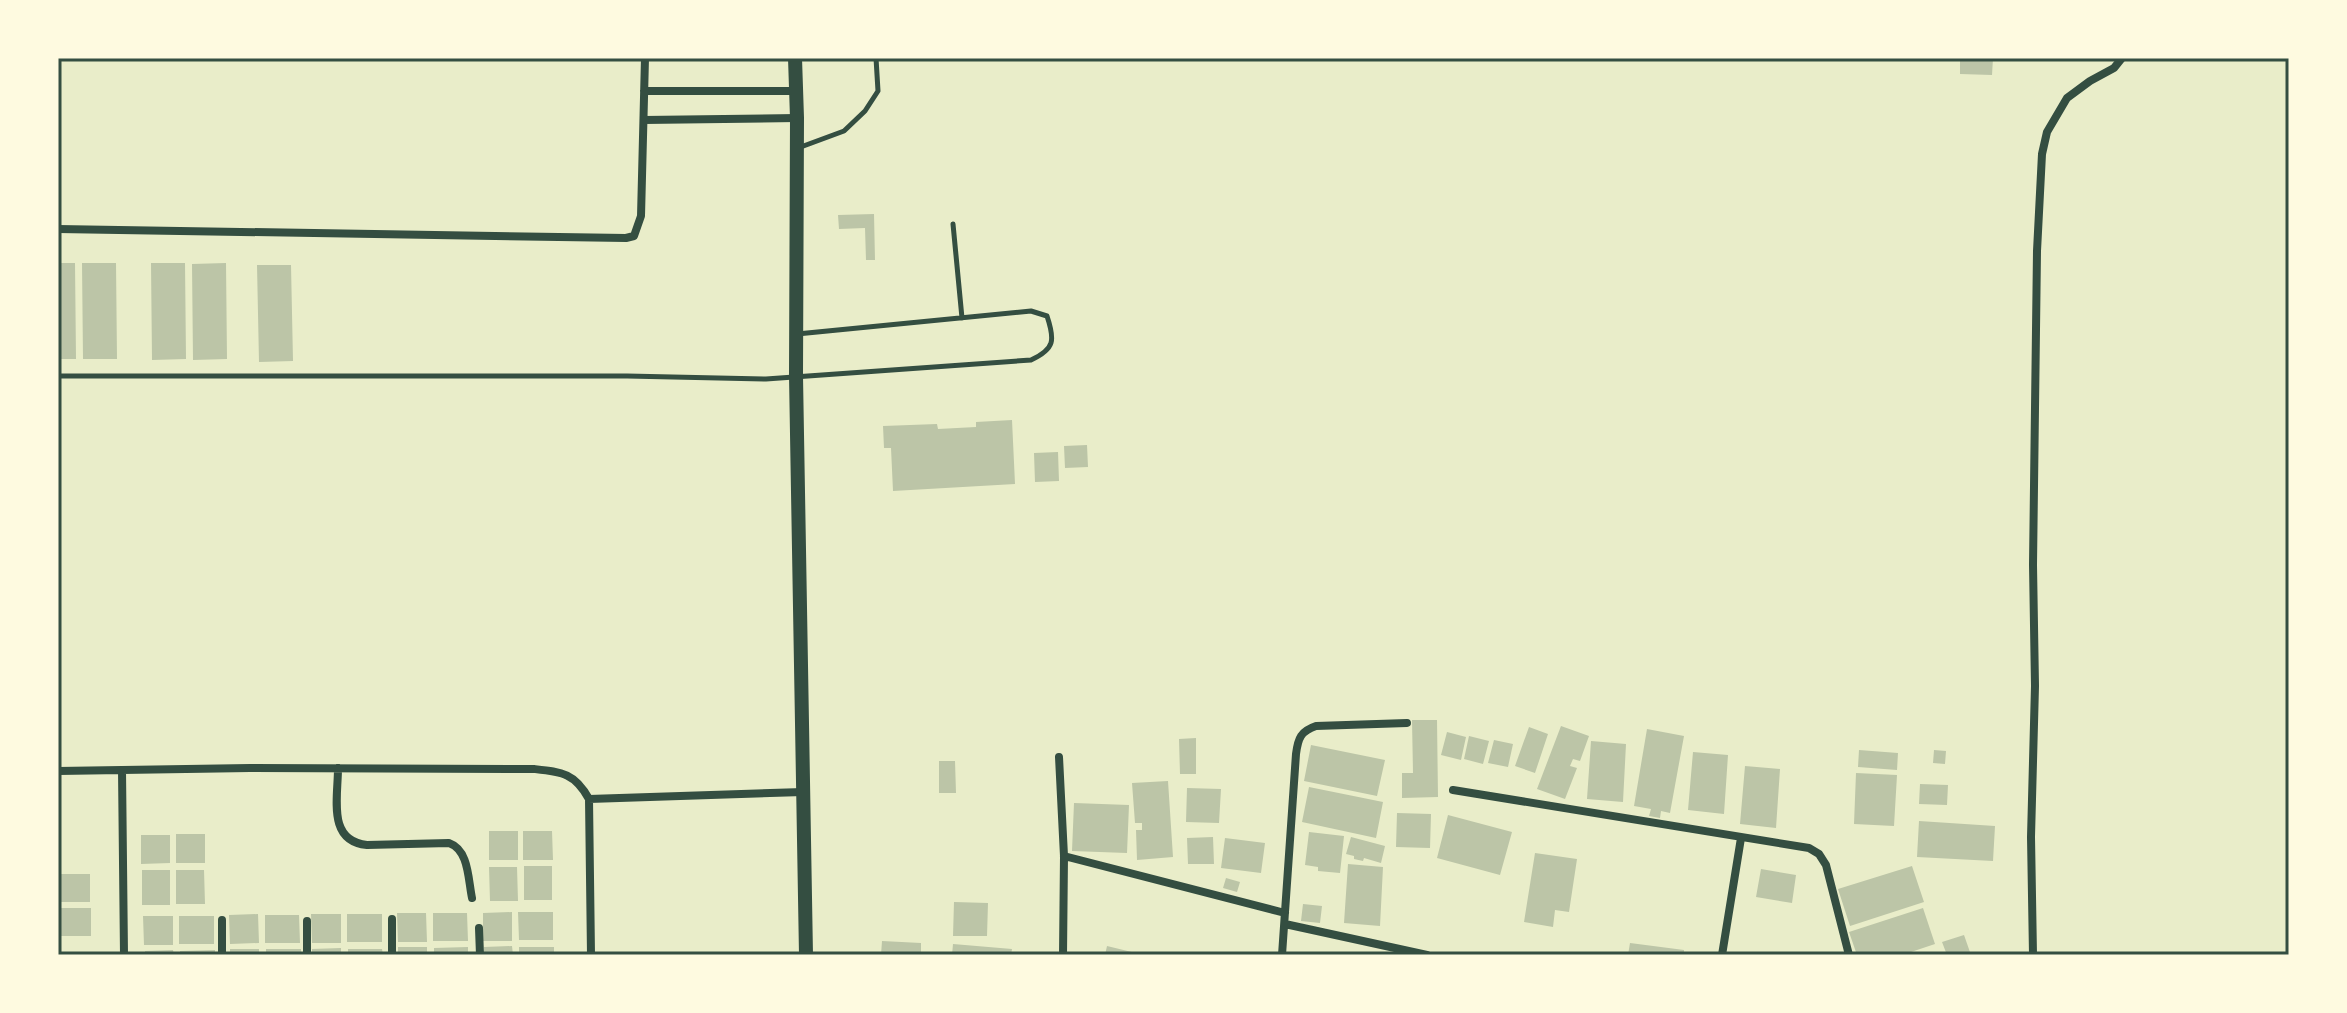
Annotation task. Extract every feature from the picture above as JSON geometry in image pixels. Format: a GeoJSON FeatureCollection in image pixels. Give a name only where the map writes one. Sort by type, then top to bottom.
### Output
{"type":"FeatureCollection","features":[{"type":"Feature","properties":{"kind":"main road"},"geometry":{"type":"LineString","coordinates":[[795,58],[796,376],[806,955]]}},
{"type":"Feature","properties":{"kind":"street"},"geometry":{"type":"LineString","coordinates":[[58,229],[634,236],[641,216],[645,58]]}},
{"type":"Feature","properties":{"kind":"street"},"geometry":{"type":"LineString","coordinates":[[2033,955],[2031,837],[2035,686],[2036,265],[2042,154],[2047,132],[2067,98],[2114,68],[2122,58]]}},
{"type":"Feature","properties":{"kind":"street"},"geometry":{"type":"LineString","coordinates":[[644,91],[795,91]]}},
{"type":"Feature","properties":{"kind":"street"},"geometry":{"type":"LineString","coordinates":[[644,120],[797,118]]}},
{"type":"Feature","properties":{"kind":"street"},"geometry":{"type":"LineString","coordinates":[[1282,955],[1296,754],[1300,736],[1316,726],[1407,723]]}},
{"type":"Feature","properties":{"kind":"street"},"geometry":{"type":"LineString","coordinates":[[1059,757],[1064,856],[1063,955]]}},
{"type":"Feature","properties":{"kind":"street"},"geometry":{"type":"LineString","coordinates":[[338,768],[339,829],[345,838],[367,845],[455,845],[465,861],[472,898]]}},
{"type":"Feature","properties":{"kind":"street"},"geometry":{"type":"LineString","coordinates":[[58,771],[338,768],[534,769],[556,772],[581,784],[589,799],[591,955]]}},
{"type":"Feature","properties":{"kind":"street"},"geometry":{"type":"LineString","coordinates":[[122,770],[124,955]]}},
{"type":"Feature","properties":{"kind":"street"},"geometry":{"type":"LineString","coordinates":[[1453,790],[1795,845],[1819,854],[1826,865],[1849,955]]}},
{"type":"Feature","properties":{"kind":"street"},"geometry":{"type":"LineString","coordinates":[[589,799],[803,792]]}},
{"type":"Feature","properties":{"kind":"street"},"geometry":{"type":"LineString","coordinates":[[1722,955],[1741,838]]}},
{"type":"Feature","properties":{"kind":"street"},"geometry":{"type":"LineString","coordinates":[[1064,856],[1285,913]]}},
{"type":"Feature","properties":{"kind":"street"},"geometry":{"type":"LineString","coordinates":[[392,919],[392,955]]}},
{"type":"Feature","properties":{"kind":"street"},"geometry":{"type":"LineString","coordinates":[[222,920],[222,955]]}},
{"type":"Feature","properties":{"kind":"street"},"geometry":{"type":"LineString","coordinates":[[307,921],[307,955]]}},
{"type":"Feature","properties":{"kind":"street"},"geometry":{"type":"LineString","coordinates":[[1285,924],[1427,955]]}},
{"type":"Feature","properties":{"kind":"street"},"geometry":{"type":"LineString","coordinates":[[479,928],[480,955]]}},
{"type":"Feature","properties":{"kind":"lane"},"geometry":{"type":"LineString","coordinates":[[796,148],[844,131],[865,111],[878,91],[876,58]]}},
{"type":"Feature","properties":{"kind":"lane"},"geometry":{"type":"LineString","coordinates":[[953,224],[962,318]]}},
{"type":"Feature","properties":{"kind":"lane"},"geometry":{"type":"LineString","coordinates":[[58,376],[627,376],[766,379],[1031,360],[1046,353],[1051,346],[1052,330],[1047,316],[1031,311],[796,334]]}},
{"type":"Feature","properties":{"kind":"building"},"geometry":{"type":"Polygon","coordinates":[[[1960,58],[1993,58],[1992,75],[1960,74],[1960,58]]]}},
{"type":"Feature","properties":{"kind":"building"},"geometry":{"type":"Polygon","coordinates":[[[874,214],[875,260],[866,260],[865,228],[839,229],[838,215],[874,214]]]}},
{"type":"Feature","properties":{"kind":"building"},"geometry":{"type":"Polygon","coordinates":[[[58,263],[75,263],[76,359],[58,359],[58,263]]]}},
{"type":"Feature","properties":{"kind":"building"},"geometry":{"type":"Polygon","coordinates":[[[82,263],[116,263],[117,359],[83,359],[82,263]]]}},
{"type":"Feature","properties":{"kind":"building"},"geometry":{"type":"Polygon","coordinates":[[[151,263],[185,263],[186,359],[152,360],[151,263]]]}},
{"type":"Feature","properties":{"kind":"building"},"geometry":{"type":"Polygon","coordinates":[[[226,263],[227,359],[193,360],[192,264],[226,263]]]}},
{"type":"Feature","properties":{"kind":"building"},"geometry":{"type":"Polygon","coordinates":[[[257,265],[291,265],[293,361],[259,362],[257,265]]]}},
{"type":"Feature","properties":{"kind":"building"},"geometry":{"type":"Polygon","coordinates":[[[1012,420],[1015,484],[893,491],[891,448],[884,448],[883,426],[937,424],[938,429],[976,427],[976,422],[1012,420]]]}},
{"type":"Feature","properties":{"kind":"building"},"geometry":{"type":"Polygon","coordinates":[[[1087,445],[1088,467],[1065,468],[1064,446],[1087,445]]]}},
{"type":"Feature","properties":{"kind":"building"},"geometry":{"type":"Polygon","coordinates":[[[1058,452],[1059,481],[1035,482],[1034,453],[1058,452]]]}},
{"type":"Feature","properties":{"kind":"building"},"geometry":{"type":"Polygon","coordinates":[[[1412,720],[1437,720],[1438,797],[1402,798],[1402,773],[1413,773],[1412,720]]]}},
{"type":"Feature","properties":{"kind":"building"},"geometry":{"type":"Polygon","coordinates":[[[1561,726],[1589,736],[1580,761],[1573,759],[1570,766],[1577,768],[1565,799],[1537,789],[1561,726]]]}},
{"type":"Feature","properties":{"kind":"building"},"geometry":{"type":"Polygon","coordinates":[[[1529,727],[1548,734],[1535,773],[1515,766],[1529,727]]]}},
{"type":"Feature","properties":{"kind":"building"},"geometry":{"type":"Polygon","coordinates":[[[1647,729],[1684,736],[1670,813],[1661,811],[1660,818],[1649,816],[1651,809],[1634,806],[1647,729]]]}},
{"type":"Feature","properties":{"kind":"building"},"geometry":{"type":"Polygon","coordinates":[[[1447,732],[1466,737],[1461,760],[1441,755],[1447,732]]]}},
{"type":"Feature","properties":{"kind":"building"},"geometry":{"type":"Polygon","coordinates":[[[1469,736],[1489,741],[1483,764],[1464,759],[1469,736]]]}},
{"type":"Feature","properties":{"kind":"building"},"geometry":{"type":"Polygon","coordinates":[[[1196,738],[1196,774],[1180,774],[1179,739],[1196,738]]]}},
{"type":"Feature","properties":{"kind":"building"},"geometry":{"type":"Polygon","coordinates":[[[1494,740],[1513,744],[1508,767],[1488,763],[1494,740]]]}},
{"type":"Feature","properties":{"kind":"building"},"geometry":{"type":"Polygon","coordinates":[[[1591,741],[1626,744],[1623,802],[1587,799],[1591,741]]]}},
{"type":"Feature","properties":{"kind":"building"},"geometry":{"type":"Polygon","coordinates":[[[1311,745],[1385,760],[1377,796],[1304,781],[1311,745]]]}},
{"type":"Feature","properties":{"kind":"building"},"geometry":{"type":"Polygon","coordinates":[[[1859,750],[1898,753],[1897,770],[1858,767],[1859,750]]]}},
{"type":"Feature","properties":{"kind":"building"},"geometry":{"type":"Polygon","coordinates":[[[1934,750],[1946,751],[1945,764],[1933,763],[1934,750]]]}},
{"type":"Feature","properties":{"kind":"building"},"geometry":{"type":"Polygon","coordinates":[[[1693,752],[1728,755],[1724,814],[1688,810],[1693,752]]]}},
{"type":"Feature","properties":{"kind":"building"},"geometry":{"type":"Polygon","coordinates":[[[939,761],[955,761],[956,793],[939,793],[939,761]]]}},
{"type":"Feature","properties":{"kind":"building"},"geometry":{"type":"Polygon","coordinates":[[[1745,766],[1780,769],[1776,828],[1740,824],[1745,766]]]}},
{"type":"Feature","properties":{"kind":"building"},"geometry":{"type":"Polygon","coordinates":[[[1856,773],[1897,775],[1894,826],[1854,824],[1856,773]]]}},
{"type":"Feature","properties":{"kind":"building"},"geometry":{"type":"Polygon","coordinates":[[[1168,781],[1173,857],[1137,860],[1136,830],[1142,830],[1142,823],[1135,823],[1132,783],[1168,781]]]}},
{"type":"Feature","properties":{"kind":"building"},"geometry":{"type":"Polygon","coordinates":[[[1920,784],[1948,785],[1947,805],[1919,804],[1920,784]]]}},
{"type":"Feature","properties":{"kind":"building"},"geometry":{"type":"Polygon","coordinates":[[[1309,787],[1383,802],[1376,838],[1302,822],[1309,787]]]}},
{"type":"Feature","properties":{"kind":"building"},"geometry":{"type":"Polygon","coordinates":[[[1187,788],[1221,789],[1219,823],[1186,822],[1187,788]]]}},
{"type":"Feature","properties":{"kind":"building"},"geometry":{"type":"Polygon","coordinates":[[[1074,803],[1129,805],[1127,853],[1072,851],[1074,803]]]}},
{"type":"Feature","properties":{"kind":"building"},"geometry":{"type":"Polygon","coordinates":[[[1397,813],[1431,814],[1430,848],[1396,847],[1397,813]]]}},
{"type":"Feature","properties":{"kind":"building"},"geometry":{"type":"Polygon","coordinates":[[[1448,815],[1512,832],[1500,875],[1437,858],[1448,815]]]}},
{"type":"Feature","properties":{"kind":"building"},"geometry":{"type":"Polygon","coordinates":[[[1919,821],[1995,826],[1993,861],[1917,857],[1919,821]]]}},
{"type":"Feature","properties":{"kind":"building"},"geometry":{"type":"Polygon","coordinates":[[[489,831],[518,831],[518,860],[489,860],[489,831]]]}},
{"type":"Feature","properties":{"kind":"building"},"geometry":{"type":"Polygon","coordinates":[[[523,831],[552,831],[553,860],[523,860],[523,831]]]}},
{"type":"Feature","properties":{"kind":"building"},"geometry":{"type":"Polygon","coordinates":[[[1309,832],[1344,836],[1340,873],[1318,871],[1318,867],[1305,865],[1309,832]]]}},
{"type":"Feature","properties":{"kind":"building"},"geometry":{"type":"Polygon","coordinates":[[[176,834],[205,834],[205,863],[176,863],[176,834]]]}},
{"type":"Feature","properties":{"kind":"building"},"geometry":{"type":"Polygon","coordinates":[[[141,835],[170,835],[170,863],[141,864],[141,835]]]}},
{"type":"Feature","properties":{"kind":"building"},"geometry":{"type":"Polygon","coordinates":[[[1213,837],[1214,864],[1188,864],[1187,838],[1213,837]]]}},
{"type":"Feature","properties":{"kind":"building"},"geometry":{"type":"Polygon","coordinates":[[[1351,837],[1385,846],[1381,863],[1364,858],[1363,861],[1354,859],[1354,856],[1346,854],[1351,837]]]}},
{"type":"Feature","properties":{"kind":"building"},"geometry":{"type":"Polygon","coordinates":[[[1225,838],[1265,843],[1261,873],[1221,868],[1225,838]]]}},
{"type":"Feature","properties":{"kind":"building"},"geometry":{"type":"Polygon","coordinates":[[[1535,853],[1577,859],[1569,912],[1555,910],[1553,927],[1524,922],[1535,853]]]}},
{"type":"Feature","properties":{"kind":"building"},"geometry":{"type":"Polygon","coordinates":[[[1348,864],[1383,867],[1380,926],[1344,923],[1348,864]]]}},
{"type":"Feature","properties":{"kind":"building"},"geometry":{"type":"Polygon","coordinates":[[[524,866],[552,866],[552,900],[524,900],[524,866]]]}},
{"type":"Feature","properties":{"kind":"building"},"geometry":{"type":"Polygon","coordinates":[[[1912,866],[1924,902],[1850,926],[1838,889],[1912,866]]]}},
{"type":"Feature","properties":{"kind":"building"},"geometry":{"type":"Polygon","coordinates":[[[489,867],[517,867],[518,901],[490,901],[489,867]]]}},
{"type":"Feature","properties":{"kind":"building"},"geometry":{"type":"Polygon","coordinates":[[[1761,869],[1796,875],[1792,903],[1756,897],[1761,869]]]}},
{"type":"Feature","properties":{"kind":"building"},"geometry":{"type":"Polygon","coordinates":[[[142,870],[170,870],[170,905],[142,905],[142,870]]]}},
{"type":"Feature","properties":{"kind":"building"},"geometry":{"type":"Polygon","coordinates":[[[176,870],[204,870],[205,904],[176,904],[176,870]]]}},
{"type":"Feature","properties":{"kind":"building"},"geometry":{"type":"Polygon","coordinates":[[[58,874],[90,874],[90,902],[58,902],[58,874]]]}},
{"type":"Feature","properties":{"kind":"building"},"geometry":{"type":"Polygon","coordinates":[[[1226,878],[1240,882],[1237,892],[1223,888],[1226,878]]]}},
{"type":"Feature","properties":{"kind":"building"},"geometry":{"type":"Polygon","coordinates":[[[954,902],[988,903],[987,936],[953,936],[954,902]]]}},
{"type":"Feature","properties":{"kind":"building"},"geometry":{"type":"Polygon","coordinates":[[[1303,904],[1322,906],[1320,923],[1301,921],[1303,904]]]}},
{"type":"Feature","properties":{"kind":"building"},"geometry":{"type":"Polygon","coordinates":[[[58,908],[91,908],[91,936],[58,936],[58,908]]]}},
{"type":"Feature","properties":{"kind":"building"},"geometry":{"type":"Polygon","coordinates":[[[1923,908],[1935,944],[1902,955],[1857,955],[1849,932],[1923,908]]]}},
{"type":"Feature","properties":{"kind":"building"},"geometry":{"type":"Polygon","coordinates":[[[512,912],[512,941],[483,941],[483,913],[512,912]]]}},
{"type":"Feature","properties":{"kind":"building"},"geometry":{"type":"Polygon","coordinates":[[[518,912],[553,912],[553,940],[519,940],[518,912]]]}},
{"type":"Feature","properties":{"kind":"building"},"geometry":{"type":"Polygon","coordinates":[[[397,913],[426,913],[427,942],[398,942],[397,913]]]}},
{"type":"Feature","properties":{"kind":"building"},"geometry":{"type":"Polygon","coordinates":[[[433,913],[467,913],[468,941],[433,941],[433,913]]]}},
{"type":"Feature","properties":{"kind":"building"},"geometry":{"type":"Polygon","coordinates":[[[258,914],[259,943],[230,944],[229,915],[258,914]]]}},
{"type":"Feature","properties":{"kind":"building"},"geometry":{"type":"Polygon","coordinates":[[[311,914],[341,914],[341,943],[312,943],[311,914]]]}},
{"type":"Feature","properties":{"kind":"building"},"geometry":{"type":"Polygon","coordinates":[[[347,914],[382,914],[382,942],[347,942],[347,914]]]}},
{"type":"Feature","properties":{"kind":"building"},"geometry":{"type":"Polygon","coordinates":[[[265,915],[299,915],[300,943],[265,943],[265,915]]]}},
{"type":"Feature","properties":{"kind":"building"},"geometry":{"type":"Polygon","coordinates":[[[143,916],[173,916],[173,945],[144,945],[143,916]]]}},
{"type":"Feature","properties":{"kind":"building"},"geometry":{"type":"Polygon","coordinates":[[[179,916],[214,916],[214,944],[179,944],[179,916]]]}},
{"type":"Feature","properties":{"kind":"building"},"geometry":{"type":"Polygon","coordinates":[[[1964,935],[1971,955],[1947,955],[1942,942],[1964,935]]]}},
{"type":"Feature","properties":{"kind":"building"},"geometry":{"type":"Polygon","coordinates":[[[882,941],[921,943],[921,955],[881,955],[882,941]]]}},
{"type":"Feature","properties":{"kind":"building"},"geometry":{"type":"Polygon","coordinates":[[[1630,943],[1684,950],[1684,955],[1628,955],[1630,943]]]}},
{"type":"Feature","properties":{"kind":"building"},"geometry":{"type":"Polygon","coordinates":[[[953,944],[1012,949],[1011,955],[952,955],[953,944]]]}},
{"type":"Feature","properties":{"kind":"building"},"geometry":{"type":"Polygon","coordinates":[[[512,946],[513,955],[484,955],[484,947],[512,946]]]}},
{"type":"Feature","properties":{"kind":"building"},"geometry":{"type":"Polygon","coordinates":[[[1107,946],[1140,954],[1140,955],[1105,955],[1107,946]]]}},
{"type":"Feature","properties":{"kind":"building"},"geometry":{"type":"Polygon","coordinates":[[[398,947],[427,947],[427,955],[398,955],[398,947]]]}},
{"type":"Feature","properties":{"kind":"building"},"geometry":{"type":"Polygon","coordinates":[[[468,947],[468,955],[434,955],[434,948],[468,947]]]}},
{"type":"Feature","properties":{"kind":"building"},"geometry":{"type":"Polygon","coordinates":[[[519,947],[554,947],[554,955],[519,955],[519,947]]]}},
{"type":"Feature","properties":{"kind":"building"},"geometry":{"type":"Polygon","coordinates":[[[341,948],[341,955],[312,955],[312,949],[341,948]]]}},
{"type":"Feature","properties":{"kind":"building"},"geometry":{"type":"Polygon","coordinates":[[[230,949],[259,949],[259,955],[230,955],[230,949]]]}},
{"type":"Feature","properties":{"kind":"building"},"geometry":{"type":"Polygon","coordinates":[[[266,949],[301,949],[301,955],[266,955],[266,949]]]}},
{"type":"Feature","properties":{"kind":"building"},"geometry":{"type":"Polygon","coordinates":[[[348,949],[382,949],[383,955],[348,955],[348,949]]]}},
{"type":"Feature","properties":{"kind":"building"},"geometry":{"type":"Polygon","coordinates":[[[173,950],[174,955],[145,955],[145,951],[173,950]]]}},
{"type":"Feature","properties":{"kind":"building"},"geometry":{"type":"Polygon","coordinates":[[[215,950],[215,955],[180,955],[180,951],[215,950]]]}}]}
